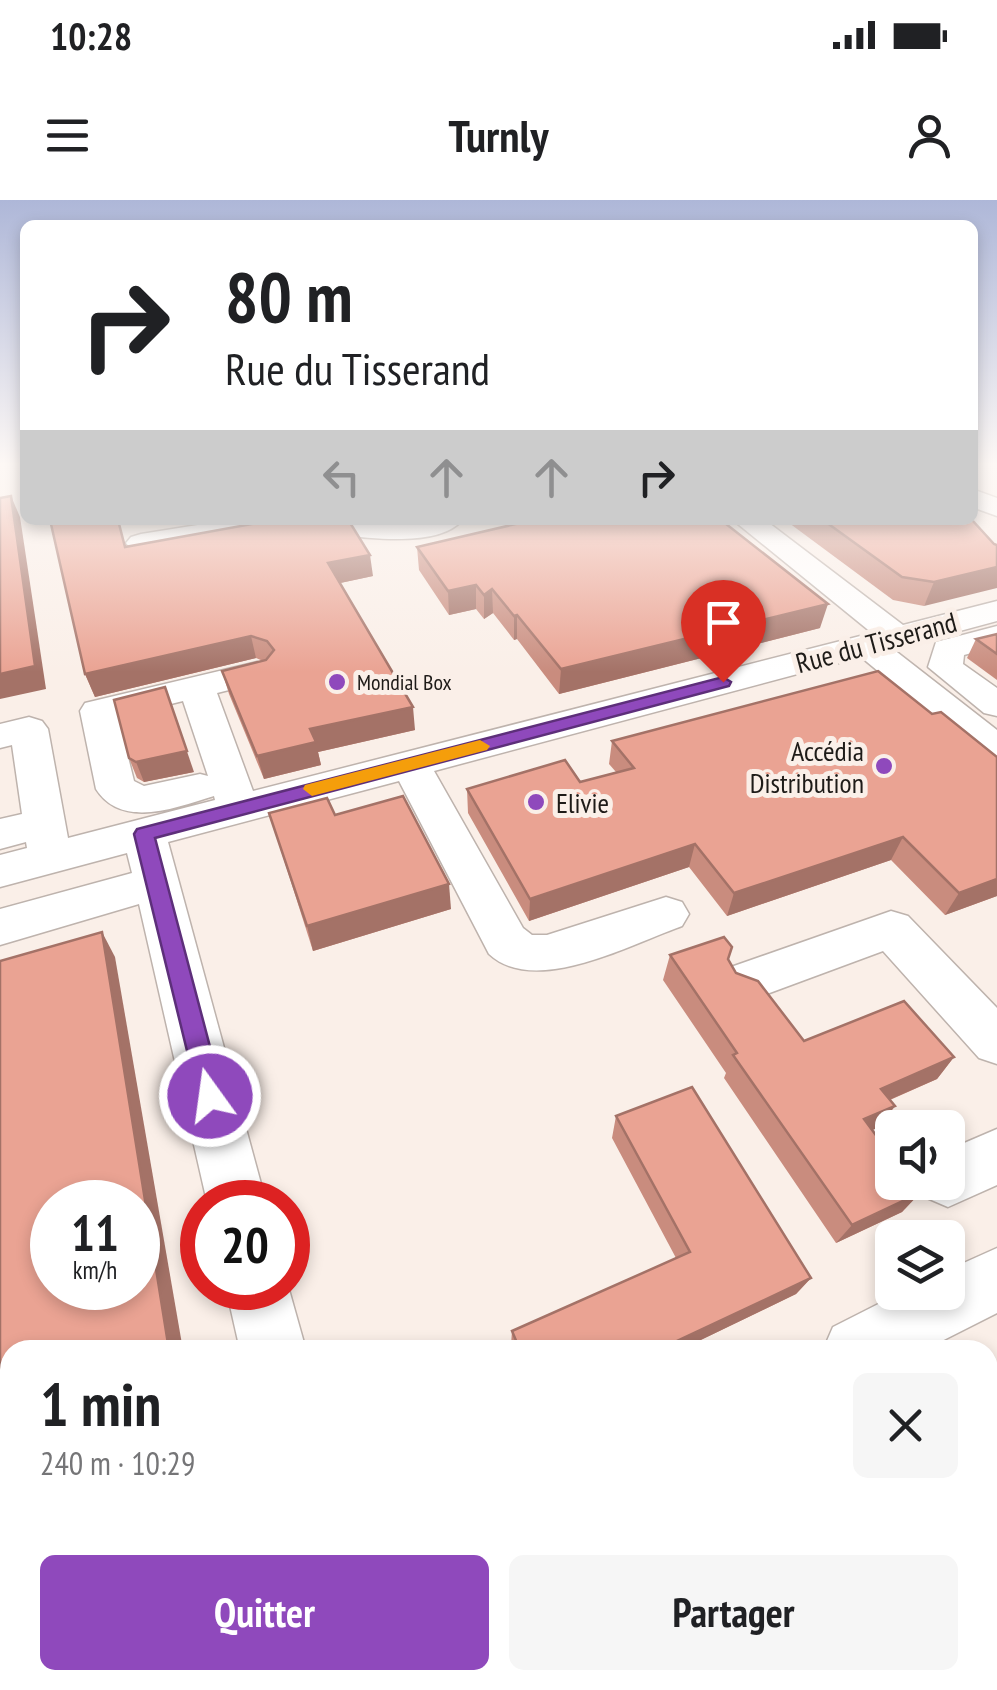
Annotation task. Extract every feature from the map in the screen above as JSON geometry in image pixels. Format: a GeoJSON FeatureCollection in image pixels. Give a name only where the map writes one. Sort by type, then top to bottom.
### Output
{"type":"FeatureCollection","features":[{"type":"Feature","properties":{"kind":"street"},"geometry":{"type":"LineString","coordinates":[[141,542],[195,534]]}},
{"type":"Feature","properties":{"kind":"street"},"geometry":{"type":"LineString","coordinates":[[763,534],[882,640],[994,732]]}},
{"type":"Feature","properties":{"kind":"street","name":"Rue du Tisserand"},"geometry":{"type":"LineString","coordinates":[[0,871],[47,840],[144,834],[234,794],[410,764],[997,611]]}},
{"type":"Feature","properties":{"kind":"street"},"geometry":{"type":"LineString","coordinates":[[994,732],[945,667],[948,649],[997,636]]}},
{"type":"Feature","properties":{"kind":"street"},"geometry":{"type":"LineString","coordinates":[[197,688],[234,794],[140,802],[116,789],[98,712],[197,688],[257,674]]}},
{"type":"Feature","properties":{"kind":"street"},"geometry":{"type":"LineString","coordinates":[[0,736],[29,729],[47,840],[0,834]]}},
{"type":"Feature","properties":{"kind":"street"},"geometry":{"type":"LineString","coordinates":[[542,730],[568,765]]}},
{"type":"Feature","properties":{"kind":"street"},"geometry":{"type":"LineString","coordinates":[[410,764],[449,800],[506,942],[516,951],[528,956],[547,954],[666,914]]}},
{"type":"Feature","properties":{"kind":"street"},"geometry":{"type":"LineString","coordinates":[[144,834],[230,1180]]}},
{"type":"Feature","properties":{"kind":"street"},"geometry":{"type":"LineString","coordinates":[[0,927],[156,882]]}},
{"type":"Feature","properties":{"kind":"street"},"geometry":{"type":"LineString","coordinates":[[748,981],[891,928],[997,1042]]}},
{"type":"Feature","properties":{"kind":"street"},"geometry":{"type":"LineString","coordinates":[[965,1171],[997,1156]]}},
{"type":"Feature","properties":{"kind":"street"},"geometry":{"type":"LineString","coordinates":[[876,1340],[997,1279]]}},
{"type":"Feature","properties":{"kind":"street"},"geometry":{"type":"LineString","coordinates":[[263,1310],[270,1340]]}},
{"type":"Feature","properties":{"kind":"building"},"geometry":{"type":"Polygon","coordinates":[[[0,534],[16,534],[35,666],[0,674],[0,534]]]}},
{"type":"Feature","properties":{"kind":"building"},"geometry":{"type":"Polygon","coordinates":[[[53,534],[122,534],[125,547],[199,534],[357,534],[370,555],[328,563],[413,707],[310,729],[316,742],[257,756],[222,671],[266,660],[274,650],[267,641],[251,636],[85,674],[53,534]]]}},
{"type":"Feature","properties":{"kind":"building"},"geometry":{"type":"Polygon","coordinates":[[[475,534],[738,534],[828,604],[561,669],[492,589],[484,595],[476,585],[448,591],[417,547],[475,534]]]}},
{"type":"Feature","properties":{"kind":"building"},"geometry":{"type":"Polygon","coordinates":[[[842,534],[984,534],[997,545],[997,567],[934,582],[902,577],[842,534]]]}},
{"type":"Feature","properties":{"kind":"building"},"geometry":{"type":"Polygon","coordinates":[[[997,634],[997,654],[976,639],[997,634]]]}},
{"type":"Feature","properties":{"kind":"building"},"geometry":{"type":"Polygon","coordinates":[[[878,671],[932,714],[941,712],[997,757],[997,879],[959,893],[903,837],[734,893],[695,844],[530,899],[467,789],[565,760],[580,782],[634,768],[612,741],[878,671]]]}},
{"type":"Feature","properties":{"kind":"building"},"geometry":{"type":"Polygon","coordinates":[[[165,687],[187,751],[136,762],[129,758],[114,700],[165,687]]]}},
{"type":"Feature","properties":{"kind":"building"},"geometry":{"type":"Polygon","coordinates":[[[403,796],[449,884],[307,926],[269,813],[327,798],[335,815],[403,796]]]}},
{"type":"Feature","properties":{"kind":"building"},"geometry":{"type":"Polygon","coordinates":[[[102,932],[142,1180],[30,1180],[30,1310],[160,1310],[160,1294],[167,1340],[0,1340],[0,961],[102,932]]]}},
{"type":"Feature","properties":{"kind":"building"},"geometry":{"type":"Polygon","coordinates":[[[724,937],[732,947],[728,959],[736,973],[758,981],[804,1041],[904,1001],[954,1057],[881,1089],[895,1106],[875,1110],[875,1114],[864,1119],[875,1134],[875,1200],[905,1200],[852,1225],[733,1055],[737,1053],[670,955],[724,937]]]}},
{"type":"Feature","properties":{"kind":"building"},"geometry":{"type":"Polygon","coordinates":[[[692,1087],[811,1278],[679,1340],[516,1340],[512,1331],[690,1252],[616,1116],[692,1087]]]}},
{"type":"Feature","properties":{"kind":"slow traffic"},"geometry":{"type":"LineString","coordinates":[[312,789],[480,746]]}},
{"type":"Feature","properties":{"kind":"place","name":"Mondial Box"},"geometry":{"type":"Point","coordinates":[337,682]}},
{"type":"Feature","properties":{"kind":"place","name":"Accédia Distribution"},"geometry":{"type":"Point","coordinates":[884,766]}},
{"type":"Feature","properties":{"kind":"place","name":"Elivie"},"geometry":{"type":"Point","coordinates":[536,802]}},
{"type":"Feature","properties":{"kind":"route"},"geometry":{"type":"LineString","coordinates":[[210,1096],[144,834],[723,682]]}}]}
